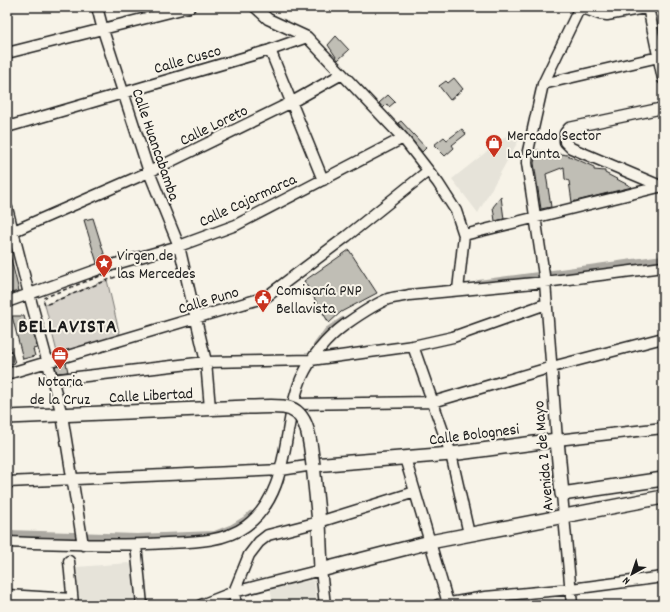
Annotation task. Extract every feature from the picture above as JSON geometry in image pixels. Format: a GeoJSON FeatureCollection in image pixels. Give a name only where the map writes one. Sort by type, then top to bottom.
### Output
{"type":"FeatureCollection","features":[{"type":"Feature","properties":{"kind":"main road","name":"Calle Libertad"},"geometry":{"type":"LineString","coordinates":[[7,417],[210,408],[284,407],[295,410],[302,416],[307,428],[313,466]]}},
{"type":"Feature","properties":{"kind":"main road","name":"Calle Bolognesi"},"geometry":{"type":"LineString","coordinates":[[313,466],[451,454],[557,440]]}},
{"type":"Feature","properties":{"kind":"main road","name":"Avenida 2 de Mayo"},"geometry":{"type":"LineString","coordinates":[[557,440],[562,494]]}},
{"type":"Feature","properties":{"kind":"main road"},"geometry":{"type":"LineString","coordinates":[[313,466],[319,522],[321,570],[430,542],[663,497]]}},
{"type":"Feature","properties":{"kind":"main road"},"geometry":{"type":"LineString","coordinates":[[562,494],[663,479]]}},
{"type":"Feature","properties":{"kind":"street","name":"Calle Huancabamba"},"geometry":{"type":"LineString","coordinates":[[97,7],[149,172],[179,246],[197,318],[206,362],[210,408]]}},
{"type":"Feature","properties":{"kind":"street"},"geometry":{"type":"LineString","coordinates":[[7,53],[190,7]]}},
{"type":"Feature","properties":{"kind":"street"},"geometry":{"type":"LineString","coordinates":[[255,7],[268,19],[306,37],[403,138],[438,182],[456,211],[464,235],[458,290]]}},
{"type":"Feature","properties":{"kind":"street"},"geometry":{"type":"LineString","coordinates":[[588,8],[599,14],[607,15],[649,7],[661,57],[663,79]]}},
{"type":"Feature","properties":{"kind":"street","name":"Avenida 2 de Mayo"},"geometry":{"type":"LineString","coordinates":[[557,440],[545,281],[527,162],[528,151],[543,84],[588,8]]}},
{"type":"Feature","properties":{"kind":"street","name":"Calle Cusco"},"geometry":{"type":"LineString","coordinates":[[7,127],[270,50],[306,37]]}},
{"type":"Feature","properties":{"kind":"street"},"geometry":{"type":"LineString","coordinates":[[270,50],[322,180]]}},
{"type":"Feature","properties":{"kind":"street"},"geometry":{"type":"LineString","coordinates":[[543,84],[661,57]]}},
{"type":"Feature","properties":{"kind":"street","name":"Calle Loreto"},"geometry":{"type":"LineString","coordinates":[[10,232],[149,172],[292,102],[342,74]]}},
{"type":"Feature","properties":{"kind":"street"},"geometry":{"type":"LineString","coordinates":[[663,108],[569,128],[565,133],[565,142],[571,148],[663,187]]}},
{"type":"Feature","properties":{"kind":"street","name":"Calle Cajarmarca"},"geometry":{"type":"LineString","coordinates":[[7,302],[105,267],[179,246],[236,225],[403,138]]}},
{"type":"Feature","properties":{"kind":"street","name":"Calle Puno"},"geometry":{"type":"LineString","coordinates":[[7,374],[266,298],[428,171]]}},
{"type":"Feature","properties":{"kind":"street"},"geometry":{"type":"LineString","coordinates":[[464,235],[663,187]]}},
{"type":"Feature","properties":{"kind":"street"},"geometry":{"type":"LineString","coordinates":[[7,208],[10,232],[29,294],[62,415],[84,545]]}},
{"type":"Feature","properties":{"kind":"street"},"geometry":{"type":"LineString","coordinates":[[7,542],[84,545],[136,545],[207,541],[226,535],[245,526],[266,504],[285,470],[294,404],[301,381],[311,360],[335,332],[358,315],[388,299],[409,295],[663,267]]}},
{"type":"Feature","properties":{"kind":"street"},"geometry":{"type":"LineString","coordinates":[[52,380],[206,362],[311,360],[413,346],[453,337],[546,304]]}},
{"type":"Feature","properties":{"kind":"street"},"geometry":{"type":"LineString","coordinates":[[294,404],[433,402],[663,338]]}},
{"type":"Feature","properties":{"kind":"street"},"geometry":{"type":"LineString","coordinates":[[413,346],[451,454],[469,534]]}},
{"type":"Feature","properties":{"kind":"street","name":"Calle Bolognesi"},"geometry":{"type":"LineString","coordinates":[[557,440],[663,428]]}},
{"type":"Feature","properties":{"kind":"street"},"geometry":{"type":"LineString","coordinates":[[406,458],[430,542],[443,604],[485,601],[663,577]]}},
{"type":"Feature","properties":{"kind":"street","name":"Calle Bolognesi"},"geometry":{"type":"LineString","coordinates":[[7,482],[285,470],[313,466]]}},
{"type":"Feature","properties":{"kind":"street"},"geometry":{"type":"LineString","coordinates":[[236,605],[234,592],[249,555],[259,542],[268,535],[319,522],[415,492]]}},
{"type":"Feature","properties":{"kind":"street","name":"Avenida 2 de Mayo"},"geometry":{"type":"LineString","coordinates":[[562,494],[572,605]]}},
{"type":"Feature","properties":{"kind":"street"},"geometry":{"type":"LineString","coordinates":[[136,545],[142,605]]}},
{"type":"Feature","properties":{"kind":"street"},"geometry":{"type":"LineString","coordinates":[[7,595],[72,602],[69,560]]}},
{"type":"Feature","properties":{"kind":"street"},"geometry":{"type":"LineString","coordinates":[[201,605],[234,592],[321,570],[325,605]]}},
{"type":"Feature","properties":{"kind":"path"},"geometry":{"type":"LineString","coordinates":[[121,268],[123,274],[45,305],[43,298],[121,268]]}},
{"type":"Feature","properties":{"kind":"shaded area","name":"Mercado Sector La Punta"},"geometry":{"type":"Polygon","coordinates":[[[514,130],[521,136],[478,213],[452,179],[514,130]]]}},
{"type":"Feature","properties":{"kind":"shaded area"},"geometry":{"type":"Polygon","coordinates":[[[107,280],[120,336],[58,356],[45,305],[107,280]]]}},
{"type":"Feature","properties":{"kind":"shaded area"},"geometry":{"type":"Polygon","coordinates":[[[129,563],[135,568],[138,605],[79,605],[77,567],[129,563]]]}},
{"type":"Feature","properties":{"kind":"shaded area"},"geometry":{"type":"Polygon","coordinates":[[[314,580],[317,605],[273,605],[270,587],[314,580]]]}},
{"type":"Feature","properties":{"kind":"building"},"geometry":{"type":"Polygon","coordinates":[[[336,36],[349,50],[338,60],[328,45],[336,36]]]}},
{"type":"Feature","properties":{"kind":"building"},"geometry":{"type":"Polygon","coordinates":[[[454,78],[463,89],[450,100],[439,86],[446,81],[448,83],[454,78]]]}},
{"type":"Feature","properties":{"kind":"building"},"geometry":{"type":"Polygon","coordinates":[[[388,95],[395,102],[389,107],[387,104],[383,108],[379,103],[388,95]]]}},
{"type":"Feature","properties":{"kind":"building"},"geometry":{"type":"Polygon","coordinates":[[[401,121],[426,148],[422,152],[398,123],[401,121]]]}},
{"type":"Feature","properties":{"kind":"building"},"geometry":{"type":"Polygon","coordinates":[[[462,129],[466,134],[452,145],[454,148],[445,156],[434,145],[444,137],[447,140],[462,129]]]}},
{"type":"Feature","properties":{"kind":"building"},"geometry":{"type":"Polygon","coordinates":[[[537,150],[567,155],[594,167],[594,170],[605,171],[605,173],[632,187],[572,202],[569,181],[565,179],[564,167],[546,174],[551,207],[541,209],[534,163],[537,150]]]}},
{"type":"Feature","properties":{"kind":"building"},"geometry":{"type":"Polygon","coordinates":[[[501,197],[504,219],[495,221],[493,207],[501,197]]]}},
{"type":"Feature","properties":{"kind":"building"},"geometry":{"type":"Polygon","coordinates":[[[93,218],[106,260],[97,263],[84,220],[93,218]]]}},
{"type":"Feature","properties":{"kind":"building"},"geometry":{"type":"Polygon","coordinates":[[[349,250],[377,293],[341,312],[329,323],[304,281],[349,250]]]}},
{"type":"Feature","properties":{"kind":"building"},"geometry":{"type":"Polygon","coordinates":[[[7,251],[9,251],[19,291],[7,294],[7,251]]]}},
{"type":"Feature","properties":{"kind":"building"},"geometry":{"type":"Polygon","coordinates":[[[12,316],[24,316],[27,328],[33,334],[37,348],[33,349],[35,356],[23,359],[12,316]]]}},
{"type":"Feature","properties":{"kind":"building"},"geometry":{"type":"Polygon","coordinates":[[[9,343],[15,363],[7,365],[7,344],[9,343]]]}},
{"type":"Feature","properties":{"kind":"building","name":"Notaria de la Cruz"},"geometry":{"type":"Polygon","coordinates":[[[66,363],[68,372],[57,373],[55,366],[66,363]]]}},
{"type":"Feature","properties":{"kind":"waterway"},"geometry":{"type":"LineString","coordinates":[[479,284],[663,259]]}},
{"type":"Feature","properties":{"kind":"waterway"},"geometry":{"type":"LineString","coordinates":[[317,346],[328,331],[343,321]]}},
{"type":"Feature","properties":{"kind":"waterway"},"geometry":{"type":"LineString","coordinates":[[7,534],[137,538],[215,535],[233,528],[251,515]]}},
{"type":"Feature","properties":{"kind":"place","name":"Mercado Sector La Punta"},"geometry":{"type":"Point","coordinates":[494,158]}},
{"type":"Feature","properties":{"kind":"place","name":"Virgen de las Mercedes"},"geometry":{"type":"Point","coordinates":[104,278]}},
{"type":"Feature","properties":{"kind":"place","name":"Comisaría PNP Bellavista"},"geometry":{"type":"Point","coordinates":[263,313]}},
{"type":"Feature","properties":{"kind":"place","name":"Notaria de la Cruz"},"geometry":{"type":"Point","coordinates":[60,370]}},
{"type":"Feature","properties":{"kind":"district","name":"BELLAVISTA"},"geometry":{"type":"Point","coordinates":[68,325]}}]}
